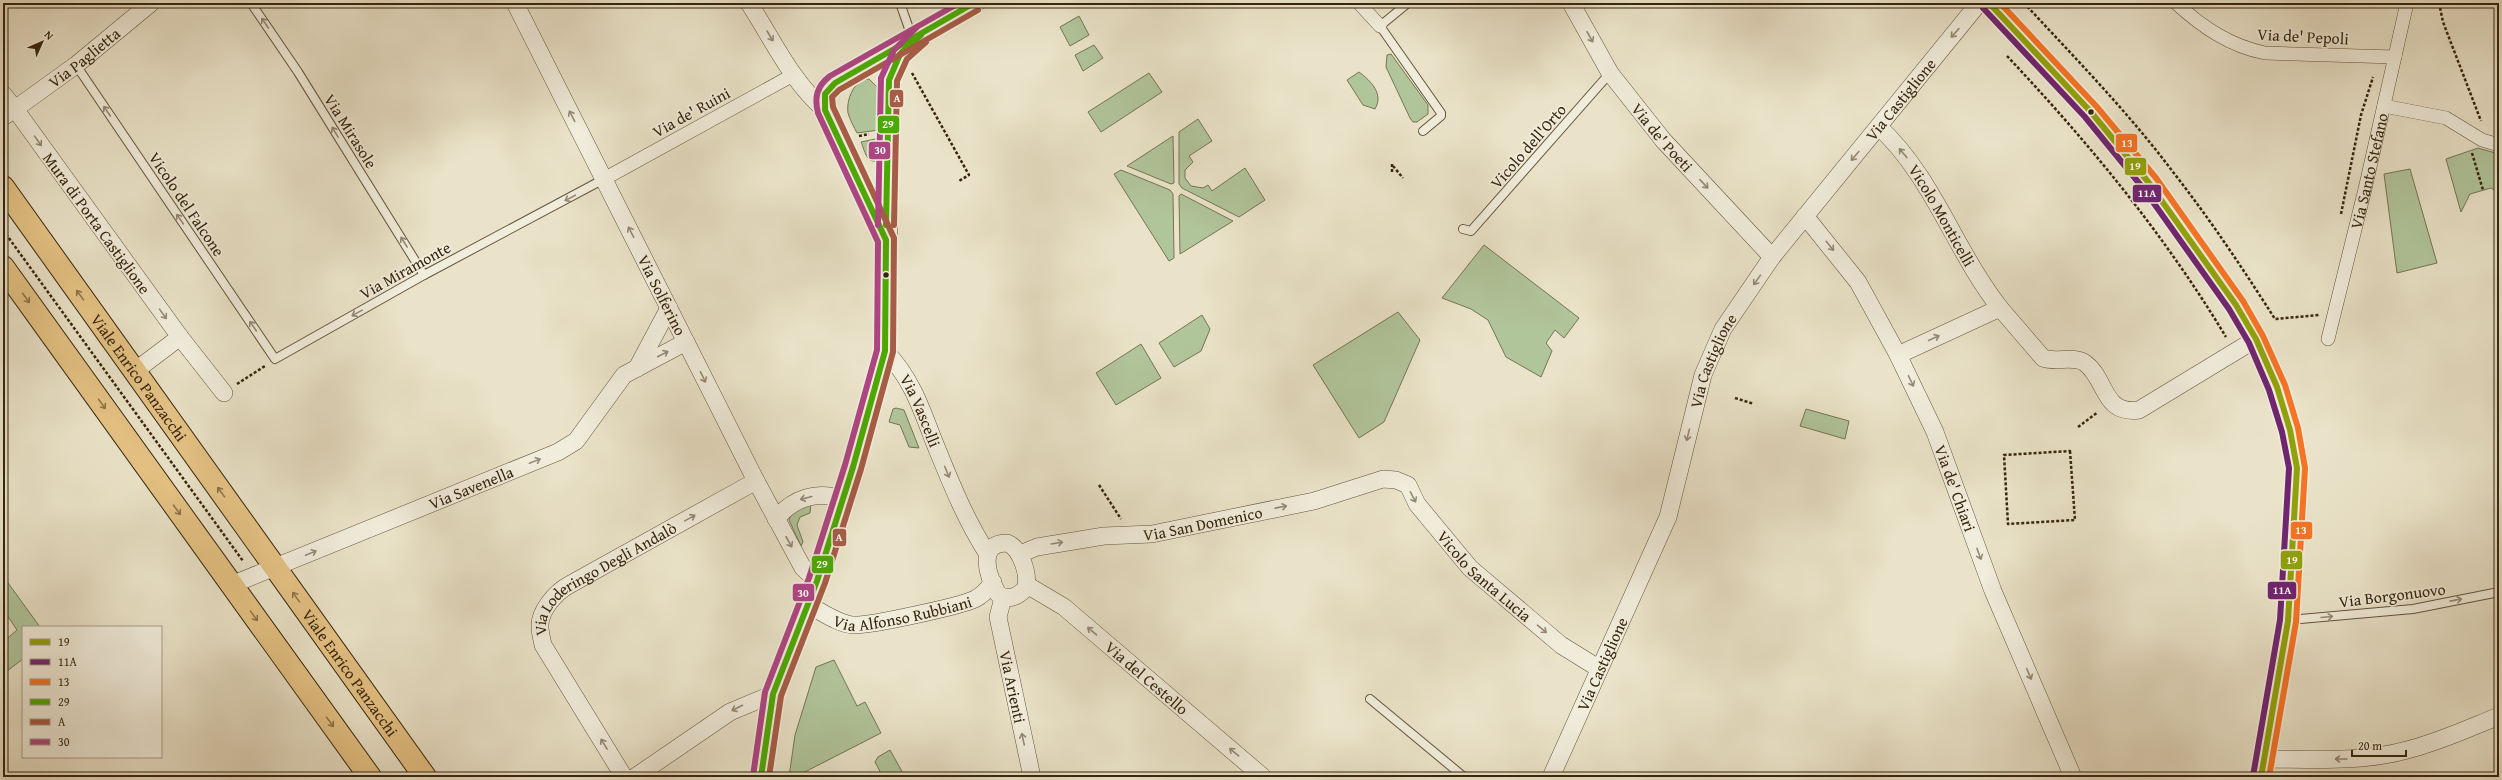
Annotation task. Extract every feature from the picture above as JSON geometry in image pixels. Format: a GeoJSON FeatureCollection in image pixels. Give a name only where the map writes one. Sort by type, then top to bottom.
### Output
{"type":"FeatureCollection","features":[{"type":"Feature","properties":{"kind":"main road","name":"Viale Enrico Panzacchi"},"geometry":{"type":"LineString","coordinates":[[3,187],[425,777]]}},
{"type":"Feature","properties":{"kind":"main road"},"geometry":{"type":"LineString","coordinates":[[3,267],[370,777]]}},
{"type":"Feature","properties":{"kind":"street","name":"Via Paglietta"},"geometry":{"type":"LineString","coordinates":[[9,113],[76,65],[150,3]]}},
{"type":"Feature","properties":{"kind":"street","name":"Via Solferino"},"geometry":{"type":"LineString","coordinates":[[515,3],[756,481],[803,568],[817,581]]}},
{"type":"Feature","properties":{"kind":"street"},"geometry":{"type":"LineString","coordinates":[[749,3],[794,75],[811,97],[825,110]]}},
{"type":"Feature","properties":{"kind":"street"},"geometry":{"type":"LineString","coordinates":[[886,240],[876,215],[825,110],[823,97],[830,86],[913,40],[974,3]]}},
{"type":"Feature","properties":{"kind":"street"},"geometry":{"type":"LineString","coordinates":[[1359,3],[1380,26]]}},
{"type":"Feature","properties":{"kind":"street","name":"Via de' Poeti"},"geometry":{"type":"LineString","coordinates":[[1571,3],[1610,74],[1663,140],[1772,257]]}},
{"type":"Feature","properties":{"kind":"street","name":"Via Castiglione"},"geometry":{"type":"LineString","coordinates":[[1551,777],[1598,668],[1668,517],[1703,375],[1723,329],[1772,257],[1979,3]]}},
{"type":"Feature","properties":{"kind":"street"},"geometry":{"type":"LineString","coordinates":[[1989,3],[2051,67],[2117,143],[2190,240],[2236,305],[2256,339],[2278,387],[2290,430],[2297,468],[2288,621],[2263,768],[2352,759],[2403,751],[2435,742],[2499,716]]}},
{"type":"Feature","properties":{"kind":"street","name":"Via de' Pepoli"},"geometry":{"type":"LineString","coordinates":[[2176,3],[2214,33],[2243,49],[2264,53],[2395,57]]}},
{"type":"Feature","properties":{"kind":"street","name":"Via Santo Stefano"},"geometry":{"type":"LineString","coordinates":[[2328,339],[2407,3]]}},
{"type":"Feature","properties":{"kind":"street"},"geometry":{"type":"LineString","coordinates":[[761,777],[773,694],[817,581],[885,351],[889,80],[895,62],[913,40]]}},
{"type":"Feature","properties":{"kind":"street"},"geometry":{"type":"LineString","coordinates":[[869,64],[881,68],[889,80]]}},
{"type":"Feature","properties":{"kind":"street","name":"Via de' Ruini"},"geometry":{"type":"LineString","coordinates":[[604,179],[794,75]]}},
{"type":"Feature","properties":{"kind":"street","name":"Mura di Porta Castiglione"},"geometry":{"type":"LineString","coordinates":[[3,94],[9,113],[224,393]]}},
{"type":"Feature","properties":{"kind":"street"},"geometry":{"type":"LineString","coordinates":[[2384,106],[2446,118],[2482,140],[2499,144]]}},
{"type":"Feature","properties":{"kind":"street","name":"Vicolo Monticelli"},"geometry":{"type":"LineString","coordinates":[[1879,127],[1907,157],[1984,285],[2000,308],[2036,352],[2050,360],[2080,360],[2087,364],[2112,403]]}},
{"type":"Feature","properties":{"kind":"street","name":"Via de' Chiari"},"geometry":{"type":"LineString","coordinates":[[1805,216],[1858,282],[1898,355],[1935,432],[1993,591],[2073,777]]}},
{"type":"Feature","properties":{"kind":"street","name":"Via Savenella"},"geometry":{"type":"LineString","coordinates":[[637,368],[669,308]]}},
{"type":"Feature","properties":{"kind":"street"},"geometry":{"type":"LineString","coordinates":[[1898,355],[2000,308]]}},
{"type":"Feature","properties":{"kind":"street"},"geometry":{"type":"LineString","coordinates":[[135,371],[180,337]]}},
{"type":"Feature","properties":{"kind":"street"},"geometry":{"type":"LineString","coordinates":[[2112,403],[2120,410],[2139,410],[2256,339]]}},
{"type":"Feature","properties":{"kind":"street","name":"Via Savenella"},"geometry":{"type":"LineString","coordinates":[[275,568],[558,452],[576,441],[624,375],[686,342]]}},
{"type":"Feature","properties":{"kind":"street","name":"Via Vascelli"},"geometry":{"type":"LineString","coordinates":[[885,351],[900,367],[914,391],[963,512],[987,553]]}},
{"type":"Feature","properties":{"kind":"street","name":"Vicolo Santa Lucia"},"geometry":{"type":"LineString","coordinates":[[1383,479],[1396,480],[1408,485],[1417,504],[1470,568],[1561,646],[1598,668]]}},
{"type":"Feature","properties":{"kind":"street","name":"Via San Domenico"},"geometry":{"type":"LineString","coordinates":[[1020,554],[1036,547],[1104,536],[1152,534],[1314,501],[1383,479]]}},
{"type":"Feature","properties":{"kind":"street","name":"Via Loderingo Degli Andalò"},"geometry":{"type":"LineString","coordinates":[[624,777],[543,645],[539,625],[548,603],[556,593],[569,585],[756,481]]}},
{"type":"Feature","properties":{"kind":"street"},"geometry":{"type":"LineString","coordinates":[[776,519],[786,508],[801,499],[830,496],[842,500]]}},
{"type":"Feature","properties":{"kind":"street"},"geometry":{"type":"LineString","coordinates":[[1007,543],[1020,554],[1027,585],[1021,594],[1003,598],[998,594],[993,582],[986,562],[987,553],[995,545],[1007,543]]}},
{"type":"Feature","properties":{"kind":"street"},"geometry":{"type":"LineString","coordinates":[[231,584],[275,568]]}},
{"type":"Feature","properties":{"kind":"street","name":"Via Alfonso Rubbiani"},"geometry":{"type":"LineString","coordinates":[[808,605],[847,623],[858,625],[910,616],[968,601],[985,592],[993,582]]}},
{"type":"Feature","properties":{"kind":"street","name":"Via del Cestello"},"geometry":{"type":"LineString","coordinates":[[1027,585],[1064,607],[1263,777]]}},
{"type":"Feature","properties":{"kind":"street","name":"Via Arienti"},"geometry":{"type":"LineString","coordinates":[[1003,598],[998,617],[1032,777]]}},
{"type":"Feature","properties":{"kind":"street"},"geometry":{"type":"LineString","coordinates":[[634,777],[730,712],[773,694]]}},
{"type":"Feature","properties":{"kind":"lane","name":"Via Mirasole"},"geometry":{"type":"LineString","coordinates":[[251,3],[298,72],[424,275]]}},
{"type":"Feature","properties":{"kind":"lane"},"geometry":{"type":"LineString","coordinates":[[900,3],[913,40]]}},
{"type":"Feature","properties":{"kind":"lane"},"geometry":{"type":"LineString","coordinates":[[1408,3],[1380,26],[1441,113],[1441,116],[1424,131]]}},
{"type":"Feature","properties":{"kind":"lane","name":"Vicolo del Falcone"},"geometry":{"type":"LineString","coordinates":[[76,65],[275,359]]}},
{"type":"Feature","properties":{"kind":"lane","name":"Vicolo dell'Orto"},"geometry":{"type":"LineString","coordinates":[[1463,229],[1471,231],[1610,74]]}},
{"type":"Feature","properties":{"kind":"lane","name":"Via Miramonte"},"geometry":{"type":"LineString","coordinates":[[275,359],[424,275],[604,179]]}},
{"type":"Feature","properties":{"kind":"lane","name":"Via Borgonuovo"},"geometry":{"type":"LineString","coordinates":[[2288,621],[2413,609],[2499,592]]}},
{"type":"Feature","properties":{"kind":"lane"},"geometry":{"type":"LineString","coordinates":[[1370,699],[1464,777]]}},
{"type":"Feature","properties":{"kind":"path"},"geometry":{"type":"LineString","coordinates":[[2019,6],[2023,3],[2137,128],[2174,172],[2248,275],[2275,319]]}},
{"type":"Feature","properties":{"kind":"path"},"geometry":{"type":"LineString","coordinates":[[2439,3],[2443,22],[2482,123]]}},
{"type":"Feature","properties":{"kind":"path"},"geometry":{"type":"LineString","coordinates":[[2007,56],[2064,117],[2126,191],[2192,280],[2228,339]]}},
{"type":"Feature","properties":{"kind":"path"},"geometry":{"type":"LineString","coordinates":[[910,69],[970,175],[959,181]]}},
{"type":"Feature","properties":{"kind":"path"},"geometry":{"type":"LineString","coordinates":[[2340,218],[2361,115],[2373,76]]}},
{"type":"Feature","properties":{"kind":"path"},"geometry":{"type":"LineString","coordinates":[[855,137],[871,134]]}},
{"type":"Feature","properties":{"kind":"path"},"geometry":{"type":"LineString","coordinates":[[2472,151],[2483,190]]}},
{"type":"Feature","properties":{"kind":"path"},"geometry":{"type":"LineString","coordinates":[[1392,162],[1392,172]]}},
{"type":"Feature","properties":{"kind":"path"},"geometry":{"type":"LineString","coordinates":[[1393,166],[1403,178]]}},
{"type":"Feature","properties":{"kind":"path"},"geometry":{"type":"LineString","coordinates":[[3,230],[244,562]]}},
{"type":"Feature","properties":{"kind":"path"},"geometry":{"type":"LineString","coordinates":[[2270,322],[2275,319],[2319,315],[2320,308]]}},
{"type":"Feature","properties":{"kind":"path"},"geometry":{"type":"LineString","coordinates":[[224,393],[275,359]]}},
{"type":"Feature","properties":{"kind":"path"},"geometry":{"type":"LineString","coordinates":[[1735,398],[1754,404]]}},
{"type":"Feature","properties":{"kind":"path"},"geometry":{"type":"LineString","coordinates":[[2078,427],[2112,403]]}},
{"type":"Feature","properties":{"kind":"path"},"geometry":{"type":"LineString","coordinates":[[2070,451],[2075,520],[2008,524],[2004,455],[2057,452],[2070,451]]}},
{"type":"Feature","properties":{"kind":"path"},"geometry":{"type":"LineString","coordinates":[[1100,484],[1122,520]]}},
{"type":"Feature","properties":{"kind":"green space"},"geometry":{"type":"Polygon","coordinates":[[[1079,16],[1089,35],[1070,46],[1060,27],[1079,16]]]}},
{"type":"Feature","properties":{"kind":"green space"},"geometry":{"type":"Polygon","coordinates":[[[1094,45],[1103,58],[1083,71],[1075,55],[1094,45]]]}},
{"type":"Feature","properties":{"kind":"green space"},"geometry":{"type":"Polygon","coordinates":[[[1391,54],[1428,105],[1428,114],[1417,122],[1413,122],[1410,118],[1386,67],[1387,55],[1391,54]]]}},
{"type":"Feature","properties":{"kind":"green space"},"geometry":{"type":"Polygon","coordinates":[[[1359,72],[1368,79],[1375,88],[1378,98],[1375,109],[1363,105],[1347,80],[1359,72]]]}},
{"type":"Feature","properties":{"kind":"green space"},"geometry":{"type":"Polygon","coordinates":[[[1149,73],[1162,92],[1101,132],[1088,112],[1149,73]]]}},
{"type":"Feature","properties":{"kind":"green space"},"geometry":{"type":"Polygon","coordinates":[[[869,79],[877,87],[879,130],[857,133],[848,113],[848,102],[855,86],[859,82],[869,79]]]}},
{"type":"Feature","properties":{"kind":"green space"},"geometry":{"type":"Polygon","coordinates":[[[1198,119],[1212,141],[1189,156],[1193,162],[1185,170],[1185,178],[1191,186],[1203,188],[1208,185],[1212,191],[1245,168],[1265,200],[1239,217],[1182,188],[1179,184],[1179,132],[1198,119]]]}},
{"type":"Feature","properties":{"kind":"green space"},"geometry":{"type":"Polygon","coordinates":[[[1173,136],[1174,183],[1171,184],[1127,166],[1173,136]]]}},
{"type":"Feature","properties":{"kind":"green space"},"geometry":{"type":"Polygon","coordinates":[[[880,138],[878,161],[871,160],[866,156],[861,142],[880,138]]]}},
{"type":"Feature","properties":{"kind":"green space"},"geometry":{"type":"Polygon","coordinates":[[[2478,148],[2499,154],[2499,193],[2491,188],[2470,194],[2461,212],[2446,159],[2478,148]]]}},
{"type":"Feature","properties":{"kind":"green space"},"geometry":{"type":"Polygon","coordinates":[[[2410,169],[2437,263],[2397,273],[2384,174],[2410,169]]]}},
{"type":"Feature","properties":{"kind":"green space"},"geometry":{"type":"Polygon","coordinates":[[[1121,170],[1170,190],[1173,194],[1174,258],[1169,261],[1114,174],[1121,170]]]}},
{"type":"Feature","properties":{"kind":"green space"},"geometry":{"type":"Polygon","coordinates":[[[1181,194],[1233,221],[1180,254],[1179,196],[1181,194]]]}},
{"type":"Feature","properties":{"kind":"green space"},"geometry":{"type":"Polygon","coordinates":[[[1484,245],[1579,318],[1564,338],[1555,330],[1546,343],[1552,351],[1541,377],[1506,357],[1488,320],[1471,309],[1442,298],[1484,245]]]}},
{"type":"Feature","properties":{"kind":"green space"},"geometry":{"type":"Polygon","coordinates":[[[1398,312],[1420,340],[1384,422],[1359,438],[1313,365],[1398,312]]]}},
{"type":"Feature","properties":{"kind":"green space"},"geometry":{"type":"Polygon","coordinates":[[[1202,315],[1210,329],[1201,351],[1174,367],[1159,343],[1202,315]]]}},
{"type":"Feature","properties":{"kind":"green space"},"geometry":{"type":"Polygon","coordinates":[[[1141,344],[1161,378],[1116,405],[1096,373],[1141,344]]]}},
{"type":"Feature","properties":{"kind":"green space"},"geometry":{"type":"Polygon","coordinates":[[[896,408],[904,410],[919,448],[909,447],[900,425],[889,422],[893,409],[896,408]]]}},
{"type":"Feature","properties":{"kind":"green space"},"geometry":{"type":"Polygon","coordinates":[[[1806,409],[1849,421],[1845,439],[1800,426],[1806,409]]]}},
{"type":"Feature","properties":{"kind":"green space"},"geometry":{"type":"Polygon","coordinates":[[[811,502],[810,513],[800,517],[797,525],[803,542],[801,546],[789,520],[791,514],[811,502]]]}},
{"type":"Feature","properties":{"kind":"green space"},"geometry":{"type":"Polygon","coordinates":[[[3,576],[39,626],[22,626],[22,660],[3,674],[3,642],[17,630],[3,609],[3,576]]]}},
{"type":"Feature","properties":{"kind":"green space"},"geometry":{"type":"Polygon","coordinates":[[[834,660],[857,706],[865,702],[881,733],[795,777],[789,777],[795,735],[816,667],[834,660]]]}},
{"type":"Feature","properties":{"kind":"green space"},"geometry":{"type":"Polygon","coordinates":[[[890,750],[905,777],[883,777],[875,762],[878,757],[890,750]]]}},
{"type":"Feature","properties":{"kind":"transit line","name":"30"},"geometry":{"type":"LineString","coordinates":[[753,776],[765,692],[809,578],[845,465],[877,350],[878,242],[818,113],[816,102],[819,88],[830,76],[959,3]]}},
{"type":"Feature","properties":{"kind":"transit line","name":"29"},"geometry":{"type":"LineString","coordinates":[[761,777],[773,694],[817,581],[853,467],[885,351],[886,240],[825,110],[825,94],[835,83],[974,3]]}},
{"type":"Feature","properties":{"kind":"transit line","name":"19"},"geometry":{"type":"LineString","coordinates":[[1989,3],[2091,112],[2149,183],[2236,305],[2256,339],[2277,387],[2290,430],[2297,468],[2288,621],[2261,777]]}},
{"type":"Feature","properties":{"kind":"transit line","name":"13"},"geometry":{"type":"LineString","coordinates":[[2000,3],[2097,107],[2156,178],[2243,301],[2263,336],[2285,385],[2298,428],[2305,468],[2296,622],[2269,777]]}},
{"type":"Feature","properties":{"kind":"transit line","name":"11A"},"geometry":{"type":"LineString","coordinates":[[1983,8],[2085,117],[2143,188],[2229,309],[2249,343],[2269,390],[2282,432],[2289,468],[2280,620],[2253,776]]}},
{"type":"Feature","properties":{"kind":"transit line","name":"A"},"geometry":{"type":"LineString","coordinates":[[769,777],[781,696],[825,583],[861,469],[893,352],[894,238],[833,107],[832,97],[839,90],[978,10]]}},
{"type":"Feature","properties":{"kind":"transit line","name":"30"},"geometry":{"type":"LineString","coordinates":[[878,225],[881,78],[894,50],[916,28]]}},
{"type":"Feature","properties":{"kind":"transit line","name":"29"},"geometry":{"type":"LineString","coordinates":[[886,225],[889,80],[900,54],[921,35]]}},
{"type":"Feature","properties":{"kind":"transit line","name":"A"},"geometry":{"type":"LineString","coordinates":[[894,225],[897,81],[907,59],[926,42]]}}]}
